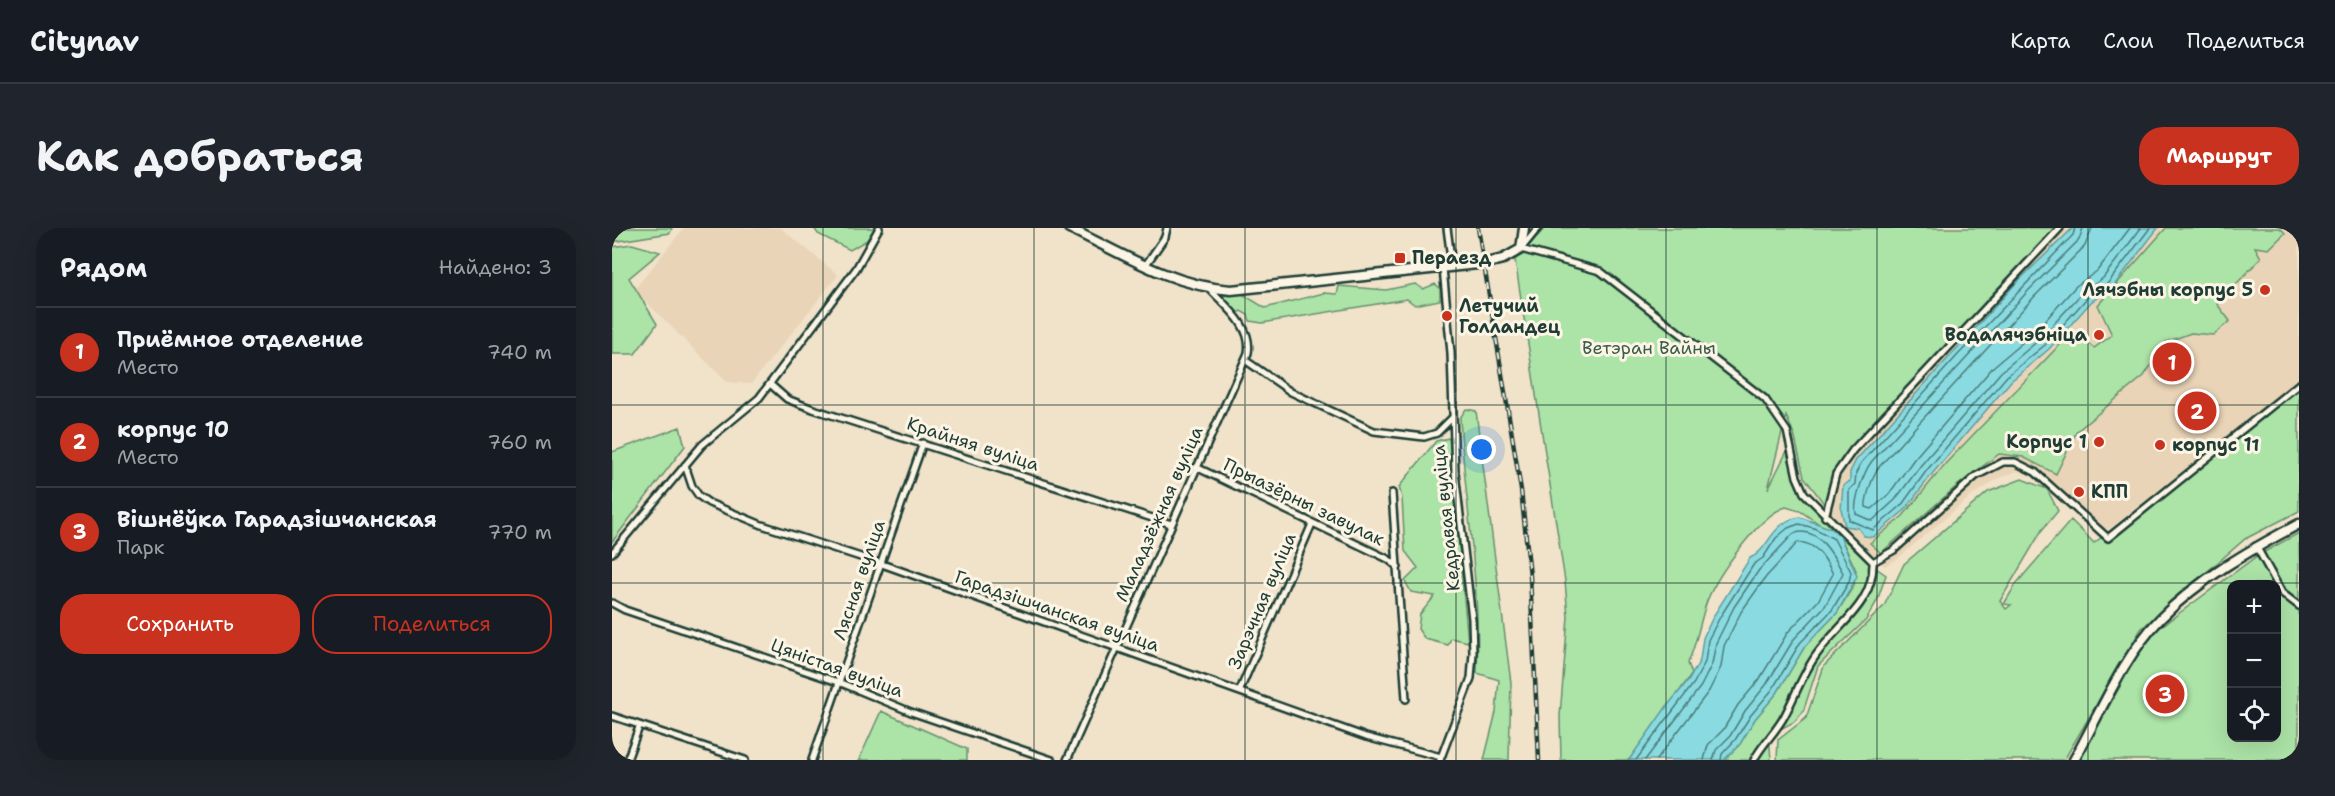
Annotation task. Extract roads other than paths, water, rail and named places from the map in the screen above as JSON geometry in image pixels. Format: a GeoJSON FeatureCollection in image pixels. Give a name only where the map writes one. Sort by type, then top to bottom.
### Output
{"type":"FeatureCollection","features":[{"type":"Feature","properties":{"kind":"main road"},"geometry":{"type":"LineString","coordinates":[[1069,228],[1145,266],[1209,288],[1231,290],[1443,268],[1503,259],[1521,249],[1524,228]]}},
{"type":"Feature","properties":{"kind":"main road"},"geometry":{"type":"LineString","coordinates":[[2074,760],[2132,657],[2159,620],[2196,588],[2256,546],[2299,524]]}},
{"type":"Feature","properties":{"kind":"street"},"geometry":{"type":"LineString","coordinates":[[612,553],[702,445],[749,408],[770,384],[856,269],[879,228]]}},
{"type":"Feature","properties":{"kind":"street"},"geometry":{"type":"LineString","coordinates":[[1145,266],[1165,237],[1167,228]]}},
{"type":"Feature","properties":{"kind":"street"},"geometry":{"type":"LineString","coordinates":[[1447,228],[1452,266]]}},
{"type":"Feature","properties":{"kind":"street"},"geometry":{"type":"LineString","coordinates":[[1538,228],[1521,249],[1600,271],[1766,399],[1787,430],[1800,485],[1825,517],[1873,562],[1873,576],[1860,606],[1817,654],[1800,679],[1784,716],[1755,757]]}},
{"type":"Feature","properties":{"kind":"street"},"geometry":{"type":"LineString","coordinates":[[1825,517],[1834,480],[1854,450],[2060,228]]}},
{"type":"Feature","properties":{"kind":"street","name":"Кедравая вуліца"},"geometry":{"type":"LineString","coordinates":[[1440,759],[1471,678],[1473,653],[1452,418],[1451,353],[1443,268]]}},
{"type":"Feature","properties":{"kind":"street","name":"Маладзёжная вуліца"},"geometry":{"type":"LineString","coordinates":[[1066,760],[1245,360],[1249,344],[1248,334],[1242,324],[1209,288]]}},
{"type":"Feature","properties":{"kind":"street"},"geometry":{"type":"LineString","coordinates":[[1245,360],[1291,392],[1374,431],[1424,437],[1437,433],[1452,418]]}},
{"type":"Feature","properties":{"kind":"street","name":"Крайняя вуліца"},"geometry":{"type":"LineString","coordinates":[[770,384],[787,399],[1171,524]]}},
{"type":"Feature","properties":{"kind":"street"},"geometry":{"type":"LineString","coordinates":[[1873,562],[1894,550],[1976,477],[2003,462],[2015,462],[2035,472],[2108,538],[2299,384]]}},
{"type":"Feature","properties":{"kind":"street","name":"Лясная вуліца"},"geometry":{"type":"LineString","coordinates":[[812,760],[841,683],[879,563],[923,443]]}},
{"type":"Feature","properties":{"kind":"street","name":"Гарадзішчанская вуліца"},"geometry":{"type":"LineString","coordinates":[[685,465],[692,486],[709,503],[762,525],[879,563],[1240,690],[1366,737],[1440,759]]}},
{"type":"Feature","properties":{"kind":"street","name":"Прыазёрны завулак"},"geometry":{"type":"LineString","coordinates":[[1196,467],[1388,559],[1398,567]]}},
{"type":"Feature","properties":{"kind":"street"},"geometry":{"type":"LineString","coordinates":[[1392,493],[1406,699]]}},
{"type":"Feature","properties":{"kind":"street","name":"Зарэчная вуліца"},"geometry":{"type":"LineString","coordinates":[[1240,690],[1312,524]]}},
{"type":"Feature","properties":{"kind":"street"},"geometry":{"type":"LineString","coordinates":[[2256,546],[2282,593],[2299,606]]}},
{"type":"Feature","properties":{"kind":"street","name":"Цяністая вуліца"},"geometry":{"type":"LineString","coordinates":[[612,603],[625,610],[841,683],[911,712],[1052,760]]}},
{"type":"Feature","properties":{"kind":"street"},"geometry":{"type":"LineString","coordinates":[[612,716],[745,760]]}},
{"type":"Feature","properties":{"kind":"street"},"geometry":{"type":"LineString","coordinates":[[627,760],[639,726]]}},
{"type":"Feature","properties":{"kind":"street"},"geometry":{"type":"LineString","coordinates":[[721,760],[723,753]]}},
{"type":"Feature","properties":{"kind":"water"},"geometry":{"type":"Polygon","coordinates":[[[2073,228],[2158,228],[2112,288],[2091,302],[2049,349],[2011,381],[1932,474],[1905,510],[1873,537],[1864,536],[1858,528],[1845,526],[1841,509],[1843,486],[1850,481],[1850,472],[1856,460],[2018,281],[2073,228]]]}},
{"type":"Feature","properties":{"kind":"water"},"geometry":{"type":"Polygon","coordinates":[[[1800,517],[1832,529],[1840,536],[1857,576],[1837,613],[1805,646],[1777,693],[1755,719],[1740,744],[1724,760],[1629,760],[1667,706],[1689,680],[1700,660],[1703,638],[1714,615],[1750,558],[1762,549],[1782,525],[1800,517]]]}},
{"type":"Feature","properties":{"kind":"railway"},"geometry":{"type":"LineString","coordinates":[[1478,228],[1521,490],[1530,576],[1539,760]]}},
{"type":"Feature","properties":{"kind":"place","name":"Пераезд"},"geometry":{"type":"Point","coordinates":[1400,258]}},
{"type":"Feature","properties":{"kind":"place","name":"Лячэбны корпус 5"},"geometry":{"type":"Point","coordinates":[2265,290]}},
{"type":"Feature","properties":{"kind":"place","name":"Летучий Голландец"},"geometry":{"type":"Point","coordinates":[1447,316]}},
{"type":"Feature","properties":{"kind":"place","name":"Водалячэбніца"},"geometry":{"type":"Point","coordinates":[2099,335]}},
{"type":"Feature","properties":{"kind":"place","name":"Приёмное отделение"},"geometry":{"type":"Point","coordinates":[2172,362]}},
{"type":"Feature","properties":{"kind":"place","name":"корпус 10"},"geometry":{"type":"Point","coordinates":[2197,411]}},
{"type":"Feature","properties":{"kind":"place","name":"Корпус 1"},"geometry":{"type":"Point","coordinates":[2099,442]}},
{"type":"Feature","properties":{"kind":"place","name":"корпус 11"},"geometry":{"type":"Point","coordinates":[2160,445]}},
{"type":"Feature","properties":{"kind":"place","name":"КПП"},"geometry":{"type":"Point","coordinates":[2079,492]}},
{"type":"Feature","properties":{"kind":"place","name":"Вішнёўка Гарадзішчанская"},"geometry":{"type":"Point","coordinates":[2165,694]}},
{"type":"Feature","properties":{"kind":"park label","name":"Ветэран Вайны"},"geometry":{"type":"Point","coordinates":[1649,348]}}]}
